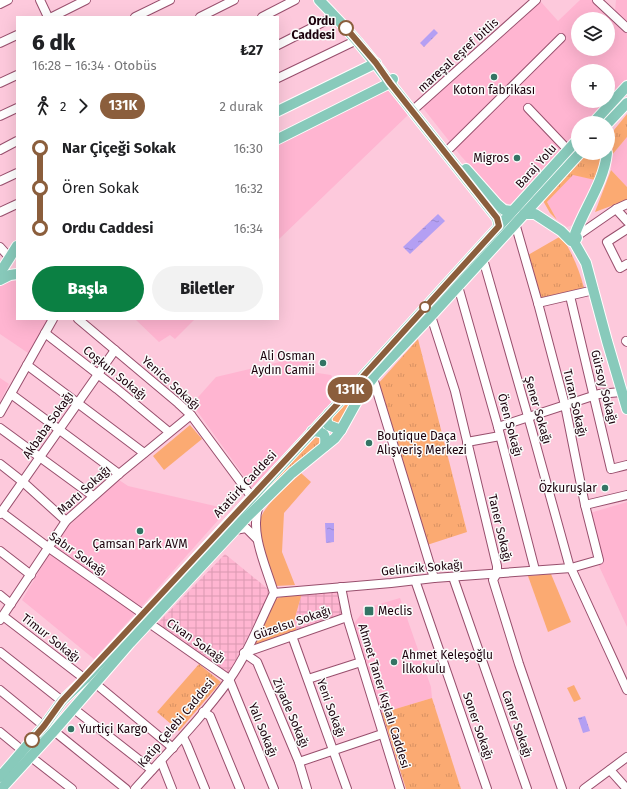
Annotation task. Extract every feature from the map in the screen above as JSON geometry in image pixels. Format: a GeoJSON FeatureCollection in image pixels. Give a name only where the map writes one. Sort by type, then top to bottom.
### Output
{"type":"FeatureCollection","features":[{"type":"Feature","properties":{"kind":"main road"},"geometry":{"type":"LineString","coordinates":[[319,0],[357,40],[392,81],[497,218],[499,226]]}},
{"type":"Feature","properties":{"kind":"main road"},"geometry":{"type":"LineString","coordinates":[[279,111],[376,63]]}},
{"type":"Feature","properties":{"kind":"main road"},"geometry":{"type":"LineString","coordinates":[[279,138],[392,81]]}},
{"type":"Feature","properties":{"kind":"main road"},"geometry":{"type":"LineString","coordinates":[[599,116],[627,86]]}},
{"type":"Feature","properties":{"kind":"main road"},"geometry":{"type":"LineString","coordinates":[[615,116],[627,103]]}},
{"type":"Feature","properties":{"kind":"main road"},"geometry":{"type":"LineString","coordinates":[[414,110],[450,148],[494,201],[504,210],[512,211]]}},
{"type":"Feature","properties":{"kind":"main road","name":"Baraj Yolu"},"geometry":{"type":"LineString","coordinates":[[512,211],[571,147]]}},
{"type":"Feature","properties":{"kind":"main road","name":"Baraj Yolu"},"geometry":{"type":"LineString","coordinates":[[524,214],[574,160]]}},
{"type":"Feature","properties":{"kind":"main road"},"geometry":{"type":"LineString","coordinates":[[574,238],[604,169],[606,160]]}},
{"type":"Feature","properties":{"kind":"main road","name":"Atatürk Caddesi"},"geometry":{"type":"LineString","coordinates":[[1,789],[27,754],[59,705],[329,413],[512,211]]}},
{"type":"Feature","properties":{"kind":"main road"},"geometry":{"type":"LineString","coordinates":[[524,214],[536,214],[574,238],[586,263],[627,409]]}},
{"type":"Feature","properties":{"kind":"main road","name":"Atatürk Caddesi"},"geometry":{"type":"LineString","coordinates":[[0,777],[54,731],[149,623],[259,504],[342,430],[361,394],[373,378],[524,214]]}},
{"type":"Feature","properties":{"kind":"main road"},"geometry":{"type":"LineString","coordinates":[[0,273],[12,255]]}},
{"type":"Feature","properties":{"kind":"main road"},"geometry":{"type":"LineString","coordinates":[[0,280],[10,275],[16,274]]}},
{"type":"Feature","properties":{"kind":"main road"},"geometry":{"type":"LineString","coordinates":[[329,413],[326,418],[328,425],[330,427],[342,430]]}},
{"type":"Feature","properties":{"kind":"main road"},"geometry":{"type":"LineString","coordinates":[[312,431],[321,432],[324,434],[326,437],[325,446]]}},
{"type":"Feature","properties":{"kind":"main road"},"geometry":{"type":"LineString","coordinates":[[70,693],[73,699],[80,701]]}},
{"type":"Feature","properties":{"kind":"main road"},"geometry":{"type":"LineString","coordinates":[[59,705],[61,708],[71,713]]}},
{"type":"Feature","properties":{"kind":"street"},"geometry":{"type":"LineString","coordinates":[[0,4],[8,0]]}},
{"type":"Feature","properties":{"kind":"street"},"geometry":{"type":"LineString","coordinates":[[40,0],[48,16]]}},
{"type":"Feature","properties":{"kind":"street"},"geometry":{"type":"LineString","coordinates":[[54,16],[86,0]]}},
{"type":"Feature","properties":{"kind":"street"},"geometry":{"type":"LineString","coordinates":[[137,16],[170,0]]}},
{"type":"Feature","properties":{"kind":"street"},"geometry":{"type":"LineString","coordinates":[[202,16],[234,0]]}},
{"type":"Feature","properties":{"kind":"street"},"geometry":{"type":"LineString","coordinates":[[264,16],[295,0]]}},
{"type":"Feature","properties":{"kind":"street","name":"mareşal eşref bitlis"},"geometry":{"type":"LineString","coordinates":[[414,110],[536,0]]}},
{"type":"Feature","properties":{"kind":"street"},"geometry":{"type":"LineString","coordinates":[[597,0],[627,28]]}},
{"type":"Feature","properties":{"kind":"street"},"geometry":{"type":"LineString","coordinates":[[279,44],[335,16]]}},
{"type":"Feature","properties":{"kind":"street"},"geometry":{"type":"LineString","coordinates":[[0,43],[16,35]]}},
{"type":"Feature","properties":{"kind":"street"},"geometry":{"type":"LineString","coordinates":[[450,148],[561,38]]}},
{"type":"Feature","properties":{"kind":"street"},"geometry":{"type":"LineString","coordinates":[[279,78],[357,40]]}},
{"type":"Feature","properties":{"kind":"street"},"geometry":{"type":"LineString","coordinates":[[0,84],[16,76]]}},
{"type":"Feature","properties":{"kind":"street"},"geometry":{"type":"LineString","coordinates":[[0,116],[16,108]]}},
{"type":"Feature","properties":{"kind":"street"},"geometry":{"type":"LineString","coordinates":[[528,108],[568,150]]}},
{"type":"Feature","properties":{"kind":"street"},"geometry":{"type":"LineString","coordinates":[[0,150],[16,142]]}},
{"type":"Feature","properties":{"kind":"street"},"geometry":{"type":"LineString","coordinates":[[0,181],[16,173]]}},
{"type":"Feature","properties":{"kind":"street"},"geometry":{"type":"LineString","coordinates":[[0,212],[16,204]]}},
{"type":"Feature","properties":{"kind":"street"},"geometry":{"type":"LineString","coordinates":[[574,238],[616,209],[627,204]]}},
{"type":"Feature","properties":{"kind":"street"},"geometry":{"type":"LineString","coordinates":[[616,209],[626,220]]}},
{"type":"Feature","properties":{"kind":"street","name":"Turan Sokağı"},"geometry":{"type":"LineString","coordinates":[[515,223],[538,303],[564,405],[585,505],[599,560],[570,568]]}},
{"type":"Feature","properties":{"kind":"street"},"geometry":{"type":"LineString","coordinates":[[627,229],[607,242],[620,268],[627,264]]}},
{"type":"Feature","properties":{"kind":"street"},"geometry":{"type":"LineString","coordinates":[[0,247],[12,255],[8,269],[16,273]]}},
{"type":"Feature","properties":{"kind":"street","name":"Şener Sokağı"},"geometry":{"type":"LineString","coordinates":[[483,260],[570,568],[627,690]]}},
{"type":"Feature","properties":{"kind":"street","name":"Ören Sokağı"},"geometry":{"type":"LineString","coordinates":[[458,286],[498,427],[535,570]]}},
{"type":"Feature","properties":{"kind":"street"},"geometry":{"type":"LineString","coordinates":[[538,303],[594,290]]}},
{"type":"Feature","properties":{"kind":"street","name":"Gürsoy Sokağı"},"geometry":{"type":"LineString","coordinates":[[570,296],[611,469],[627,465]]}},
{"type":"Feature","properties":{"kind":"street","name":"Taner Sokağı"},"geometry":{"type":"LineString","coordinates":[[431,316],[455,390],[497,566],[497,573],[493,580],[519,664],[562,789]]}},
{"type":"Feature","properties":{"kind":"street"},"geometry":{"type":"LineString","coordinates":[[0,414],[52,320]]}},
{"type":"Feature","properties":{"kind":"street","name":"Yenice Sokağı"},"geometry":{"type":"LineString","coordinates":[[79,320],[191,415],[251,496]]}},
{"type":"Feature","properties":{"kind":"street","name":"Coşkun Sokağı"},"geometry":{"type":"LineString","coordinates":[[45,333],[169,432]]}},
{"type":"Feature","properties":{"kind":"street","name":"Akbaba Sokağı"},"geometry":{"type":"LineString","coordinates":[[0,512],[23,482],[115,350]]}},
{"type":"Feature","properties":{"kind":"street"},"geometry":{"type":"LineString","coordinates":[[27,365],[144,453]]}},
{"type":"Feature","properties":{"kind":"street"},"geometry":{"type":"LineString","coordinates":[[373,378],[434,578]]}},
{"type":"Feature","properties":{"kind":"street"},"geometry":{"type":"LineString","coordinates":[[498,427],[594,395],[622,392]]}},
{"type":"Feature","properties":{"kind":"street"},"geometry":{"type":"LineString","coordinates":[[11,394],[119,474]]}},
{"type":"Feature","properties":{"kind":"street","name":"Martı Sokağı"},"geometry":{"type":"LineString","coordinates":[[1,618],[66,521],[93,496],[191,415]]}},
{"type":"Feature","properties":{"kind":"street"},"geometry":{"type":"LineString","coordinates":[[0,428],[93,496]]}},
{"type":"Feature","properties":{"kind":"street"},"geometry":{"type":"LineString","coordinates":[[467,442],[500,436]]}},
{"type":"Feature","properties":{"kind":"street"},"geometry":{"type":"LineString","coordinates":[[0,464],[23,482],[66,521]]}},
{"type":"Feature","properties":{"kind":"street"},"geometry":{"type":"LineString","coordinates":[[585,505],[627,495]]}},
{"type":"Feature","properties":{"kind":"street"},"geometry":{"type":"LineString","coordinates":[[259,504],[255,520],[257,540],[274,592]]}},
{"type":"Feature","properties":{"kind":"street","name":"Sabır Sokağı"},"geometry":{"type":"LineString","coordinates":[[0,512],[143,614]]}},
{"type":"Feature","properties":{"kind":"street"},"geometry":{"type":"LineString","coordinates":[[235,530],[246,528],[257,540]]}},
{"type":"Feature","properties":{"kind":"street"},"geometry":{"type":"LineString","coordinates":[[0,551],[31,575]]}},
{"type":"Feature","properties":{"kind":"street","name":"Gelincik Sokağı"},"geometry":{"type":"LineString","coordinates":[[274,592],[570,568]]}},
{"type":"Feature","properties":{"kind":"street","name":"Caner Sokağı"},"geometry":{"type":"LineString","coordinates":[[453,577],[527,789]]}},
{"type":"Feature","properties":{"kind":"street","name":"Soner Sokağı"},"geometry":{"type":"LineString","coordinates":[[415,580],[487,789]]}},
{"type":"Feature","properties":{"kind":"street","name":"Ahmet Taner Kışlalı Caddesi"},"geometry":{"type":"LineString","coordinates":[[341,587],[347,617],[400,789]]}},
{"type":"Feature","properties":{"kind":"street","name":"Katip Çelebi Caddesi"},"geometry":{"type":"LineString","coordinates":[[135,789],[174,748],[229,679],[274,592]]}},
{"type":"Feature","properties":{"kind":"street"},"geometry":{"type":"LineString","coordinates":[[0,595],[11,604]]}},
{"type":"Feature","properties":{"kind":"street","name":"Güzelsu Sokağı"},"geometry":{"type":"LineString","coordinates":[[244,652],[347,617]]}},
{"type":"Feature","properties":{"kind":"street","name":"Timur Sokağı"},"geometry":{"type":"LineString","coordinates":[[1,618],[84,679]]}},
{"type":"Feature","properties":{"kind":"street","name":"Civan Sokağı"},"geometry":{"type":"LineString","coordinates":[[149,623],[229,679]]}},
{"type":"Feature","properties":{"kind":"street","name":"Yeni Sokağı"},"geometry":{"type":"LineString","coordinates":[[292,636],[347,789]]}},
{"type":"Feature","properties":{"kind":"street"},"geometry":{"type":"LineString","coordinates":[[0,652],[59,705]]}},
{"type":"Feature","properties":{"kind":"street","name":"Ziyade Sokağı"},"geometry":{"type":"LineString","coordinates":[[244,652],[257,662],[299,762],[307,789]]}},
{"type":"Feature","properties":{"kind":"street"},"geometry":{"type":"LineString","coordinates":[[308,679],[361,662]]}},
{"type":"Feature","properties":{"kind":"street","name":"Yalı Sokağı"},"geometry":{"type":"LineString","coordinates":[[229,679],[274,789]]}},
{"type":"Feature","properties":{"kind":"street"},"geometry":{"type":"LineString","coordinates":[[96,684],[174,748]]}},
{"type":"Feature","properties":{"kind":"street"},"geometry":{"type":"LineString","coordinates":[[0,690],[44,726]]}},
{"type":"Feature","properties":{"kind":"street"},"geometry":{"type":"LineString","coordinates":[[203,712],[210,716],[240,789]]}},
{"type":"Feature","properties":{"kind":"street"},"geometry":{"type":"LineString","coordinates":[[71,713],[152,770]]}},
{"type":"Feature","properties":{"kind":"street"},"geometry":{"type":"LineString","coordinates":[[54,731],[126,789]]}},
{"type":"Feature","properties":{"kind":"street"},"geometry":{"type":"LineString","coordinates":[[0,732],[72,789]]}},
{"type":"Feature","properties":{"kind":"street"},"geometry":{"type":"LineString","coordinates":[[299,762],[382,734]]}},
{"type":"Feature","properties":{"kind":"street"},"geometry":{"type":"LineString","coordinates":[[183,737],[188,745],[205,789]]}},
{"type":"Feature","properties":{"kind":"street"},"geometry":{"type":"LineString","coordinates":[[584,789],[627,757]]}},
{"type":"Feature","properties":{"kind":"street"},"geometry":{"type":"LineString","coordinates":[[161,761],[172,789]]}},
{"type":"Feature","properties":{"kind":"street"},"geometry":{"type":"LineString","coordinates":[[610,770],[627,789]]}},
{"type":"Feature","properties":{"kind":"shaded area"},"geometry":{"type":"Polygon","coordinates":[[[580,0],[592,0],[604,12],[571,12],[571,56],[615,56],[616,0],[627,0],[627,79],[615,92],[615,64],[571,64],[571,108],[601,108],[593,116],[571,116],[571,140],[511,205],[503,202],[461,156],[423,108],[541,2],[558,21],[580,0]]]}},
{"type":"Feature","properties":{"kind":"shaded area"},"geometry":{"type":"Polygon","coordinates":[[[387,90],[390,91],[409,114],[279,239],[279,143],[387,90]]]}},
{"type":"Feature","properties":{"kind":"shaded area"},"geometry":{"type":"Polygon","coordinates":[[[627,137],[627,187],[611,170],[612,160],[615,160],[615,151],[627,137]]]}},
{"type":"Feature","properties":{"kind":"shaded area"},"geometry":{"type":"Polygon","coordinates":[[[573,174],[595,180],[573,225],[567,227],[557,220],[547,202],[573,174]]]}},
{"type":"Feature","properties":{"kind":"shaded area"},"geometry":{"type":"Polygon","coordinates":[[[16,280],[16,320],[48,320],[28,353],[0,334],[0,285],[8,281],[16,280]]]}},
{"type":"Feature","properties":{"kind":"shaded area"},"geometry":{"type":"Polygon","coordinates":[[[136,320],[194,320],[175,339],[170,335],[159,342],[136,320]]]}},
{"type":"Feature","properties":{"kind":"shaded area"},"geometry":{"type":"Polygon","coordinates":[[[309,355],[311,372],[331,375],[342,392],[254,490],[192,404],[216,377],[309,355]]]}},
{"type":"Feature","properties":{"kind":"shaded area"},"geometry":{"type":"Polygon","coordinates":[[[0,378],[9,384],[0,402],[0,378]]]}},
{"type":"Feature","properties":{"kind":"shaded area"},"geometry":{"type":"Polygon","coordinates":[[[119,480],[128,486],[228,509],[94,659],[22,600],[63,531],[119,480]]]}},
{"type":"Feature","properties":{"kind":"shaded area"},"geometry":{"type":"Polygon","coordinates":[[[627,502],[627,627],[599,566],[600,560],[590,513],[627,502]]]}},
{"type":"Feature","properties":{"kind":"shaded area"},"geometry":{"type":"Polygon","coordinates":[[[225,554],[268,589],[269,594],[229,675],[156,625],[225,554]]]}},
{"type":"Feature","properties":{"kind":"shaded area"},"geometry":{"type":"Polygon","coordinates":[[[336,591],[344,615],[297,632],[294,621],[302,593],[336,591]]]}},
{"type":"Feature","properties":{"kind":"shaded area","name":"Ahmet Keleşoğlu İlkokulu"},"geometry":{"type":"Polygon","coordinates":[[[400,598],[431,687],[432,698],[382,713],[352,626],[366,608],[400,598]]]}},
{"type":"Feature","properties":{"kind":"green space"},"geometry":{"type":"Polygon","coordinates":[[[627,114],[627,137],[615,151],[615,129],[627,114]]]}},
{"type":"Feature","properties":{"kind":"green space"},"geometry":{"type":"Polygon","coordinates":[[[571,155],[571,159],[443,299],[340,424],[334,426],[330,418],[571,155]]]}},
{"type":"Feature","properties":{"kind":"green space"},"geometry":{"type":"Polygon","coordinates":[[[579,160],[601,160],[595,180],[573,175],[547,202],[557,220],[550,213],[542,199],[579,160]]]}},
{"type":"Feature","properties":{"kind":"green space"},"geometry":{"type":"Polygon","coordinates":[[[611,170],[627,187],[627,200],[595,212],[611,170]]]}},
{"type":"Feature","properties":{"kind":"green space"},"geometry":{"type":"Polygon","coordinates":[[[561,236],[575,261],[584,288],[580,291],[541,301],[528,255],[561,236]]]}},
{"type":"Feature","properties":{"kind":"green space"},"geometry":{"type":"Polygon","coordinates":[[[418,339],[467,532],[427,545],[377,385],[418,339]]]}},
{"type":"Feature","properties":{"kind":"green space"},"geometry":{"type":"Polygon","coordinates":[[[190,425],[202,439],[164,470],[153,456],[190,425]]]}},
{"type":"Feature","properties":{"kind":"green space"},"geometry":{"type":"Polygon","coordinates":[[[320,436],[322,443],[281,476],[249,510],[246,508],[316,437],[320,436]]]}},
{"type":"Feature","properties":{"kind":"green space"},"geometry":{"type":"Polygon","coordinates":[[[301,473],[311,482],[284,513],[282,552],[295,585],[276,586],[261,542],[259,524],[264,511],[301,473]]]}},
{"type":"Feature","properties":{"kind":"green space"},"geometry":{"type":"Polygon","coordinates":[[[551,574],[571,622],[548,632],[528,576],[551,574]]]}},
{"type":"Feature","properties":{"kind":"green space"},"geometry":{"type":"Polygon","coordinates":[[[302,593],[294,621],[297,632],[248,650],[273,600],[302,593]]]}},
{"type":"Feature","properties":{"kind":"green space"},"geometry":{"type":"Polygon","coordinates":[[[199,664],[221,682],[179,731],[157,712],[199,664]]]}},
{"type":"Feature","properties":{"kind":"green space"},"geometry":{"type":"Polygon","coordinates":[[[574,685],[581,699],[574,702],[567,688],[574,685]]]}},
{"type":"Feature","properties":{"kind":"green space"},"geometry":{"type":"Polygon","coordinates":[[[432,698],[461,789],[406,789],[382,713],[432,698]]]}},
{"type":"Feature","properties":{"kind":"water"},"geometry":{"type":"Polygon","coordinates":[[[434,29],[438,33],[424,47],[420,43],[434,29]]]}},
{"type":"Feature","properties":{"kind":"water"},"geometry":{"type":"Polygon","coordinates":[[[438,214],[445,221],[410,254],[403,247],[438,214]]]}},
{"type":"Feature","properties":{"kind":"water"},"geometry":{"type":"Polygon","coordinates":[[[325,523],[334,523],[334,542],[326,543],[325,523]]]}},
{"type":"Feature","properties":{"kind":"water"},"geometry":{"type":"Polygon","coordinates":[[[585,716],[590,731],[583,733],[578,718],[585,716]]]}},
{"type":"Feature","properties":{"kind":"bus line","name":"131K"},"geometry":{"type":"LineString","coordinates":[[32,740],[62,701],[357,383],[499,226],[499,221],[497,218],[390,83],[376,63],[346,28]]}},
{"type":"Feature","properties":{"kind":"place","name":"Ordu Caddesi"},"geometry":{"type":"Point","coordinates":[346,28]}},
{"type":"Feature","properties":{"kind":"place","name":"Koton fabrikası"},"geometry":{"type":"Point","coordinates":[494,77]}},
{"type":"Feature","properties":{"kind":"place","name":"Migros"},"geometry":{"type":"Point","coordinates":[517,158]}},
{"type":"Feature","properties":{"kind":"place","name":"Ali Osman Aydın Camii"},"geometry":{"type":"Point","coordinates":[323,363]}},
{"type":"Feature","properties":{"kind":"place","name":"Boutique Daça Alışveriş Merkezi"},"geometry":{"type":"Point","coordinates":[369,443]}},
{"type":"Feature","properties":{"kind":"place","name":"Özkuruşlar"},"geometry":{"type":"Point","coordinates":[605,488]}},
{"type":"Feature","properties":{"kind":"place","name":"Çamsan Park AVM"},"geometry":{"type":"Point","coordinates":[140,531]}},
{"type":"Feature","properties":{"kind":"place","name":"Meclis"},"geometry":{"type":"Point","coordinates":[369,611]}},
{"type":"Feature","properties":{"kind":"place","name":"Ahmet Keleşoğlu İlkokulu"},"geometry":{"type":"Point","coordinates":[394,662]}},
{"type":"Feature","properties":{"kind":"place","name":"Yurtiçi Kargo"},"geometry":{"type":"Point","coordinates":[71,729]}}]}
